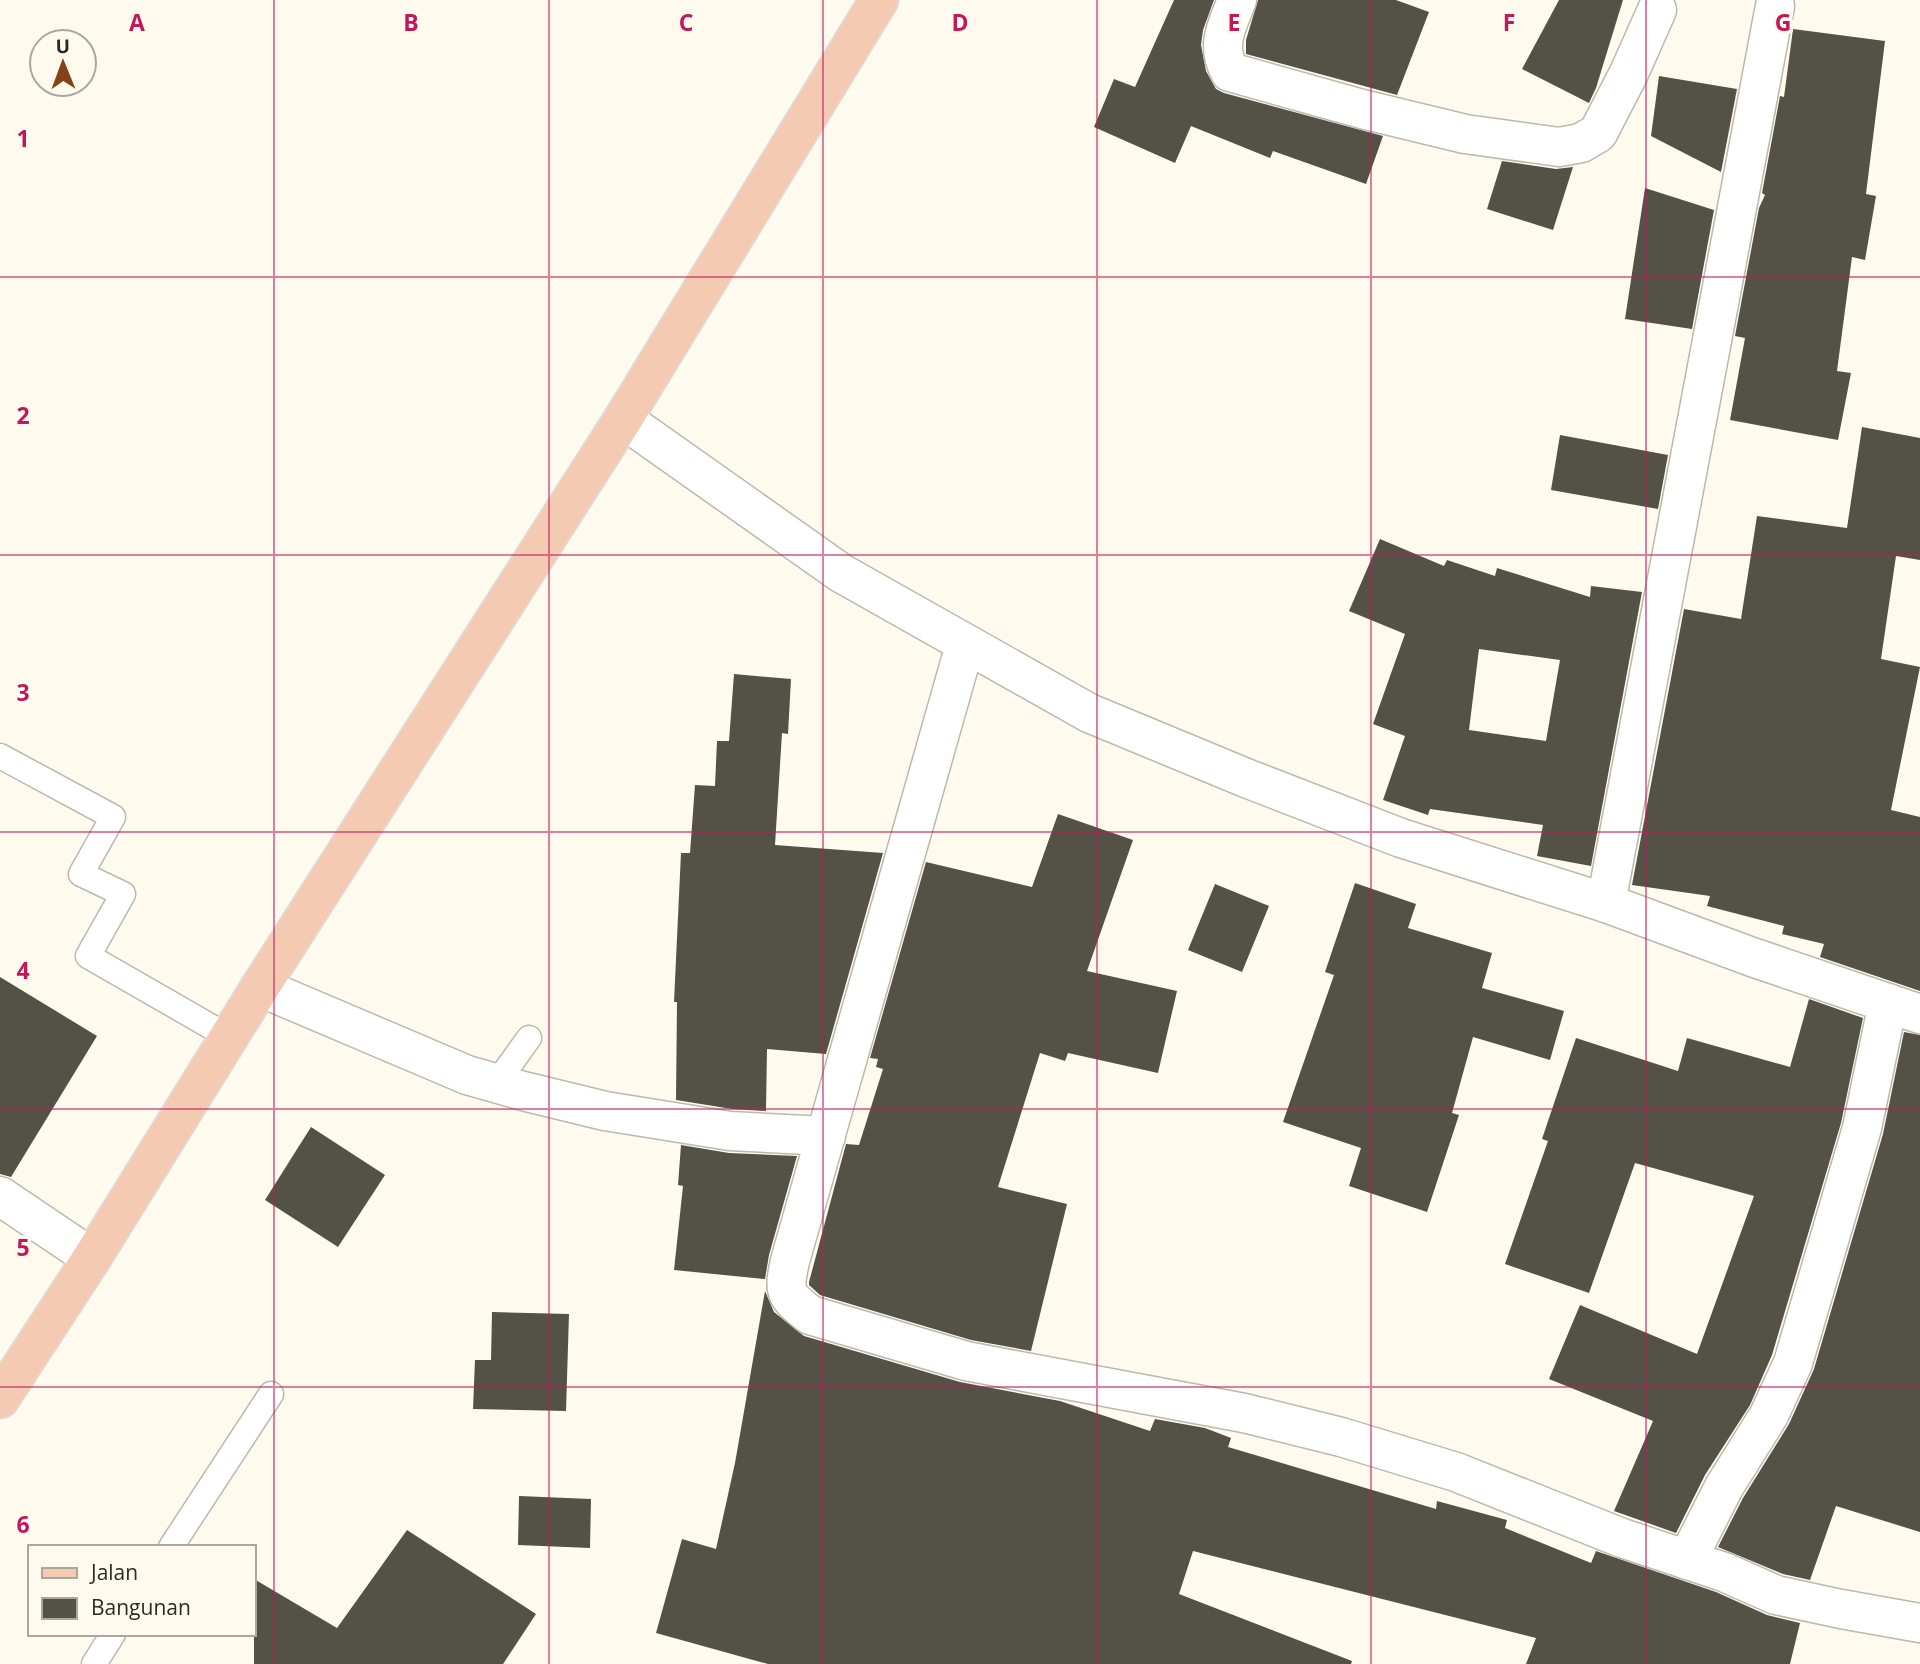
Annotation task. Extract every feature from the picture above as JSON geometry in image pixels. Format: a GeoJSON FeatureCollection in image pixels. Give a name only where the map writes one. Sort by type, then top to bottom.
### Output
{"type":"FeatureCollection","features":[{"type":"Feature","properties":{"kind":"main road"},"geometry":{"type":"LineString","coordinates":[[0,1399],[623,419],[879,0]]}},
{"type":"Feature","properties":{"kind":"street"},"geometry":{"type":"LineString","coordinates":[[1237,0],[1222,43],[1223,58],[1230,72],[1362,109],[1465,134],[1559,147],[1581,143],[1598,133],[1657,10]]}},
{"type":"Feature","properties":{"kind":"street"},"geometry":{"type":"LineString","coordinates":[[1606,903],[1775,6]]}},
{"type":"Feature","properties":{"kind":"street"},"geometry":{"type":"LineString","coordinates":[[623,419],[841,573],[1088,713],[1401,838],[1606,903],[1904,1009],[1862,1128],[1793,1363],[1769,1415],[1724,1487],[1687,1560]]}},
{"type":"Feature","properties":{"kind":"street"},"geometry":{"type":"LineString","coordinates":[[965,645],[785,1284],[793,1301],[810,1315],[966,1361],[1244,1413],[1341,1437],[1456,1472],[1622,1538],[1724,1572],[1776,1595],[1920,1622]]}},
{"type":"Feature","properties":{"kind":"street"},"geometry":{"type":"LineString","coordinates":[[260,988],[467,1075],[496,1084],[605,1111],[717,1129],[826,1136]]}},
{"type":"Feature","properties":{"kind":"street"},"geometry":{"type":"LineString","coordinates":[[0,1196],[92,1258]]}},
{"type":"Feature","properties":{"kind":"lane"},"geometry":{"type":"LineString","coordinates":[[0,756],[113,817],[81,874],[123,894],[88,956],[229,1037]]}},
{"type":"Feature","properties":{"kind":"lane"},"geometry":{"type":"LineString","coordinates":[[496,1084],[529,1038]]}},
{"type":"Feature","properties":{"kind":"lane"},"geometry":{"type":"LineString","coordinates":[[172,1545],[271,1394]]}},
{"type":"Feature","properties":{"kind":"lane"},"geometry":{"type":"LineString","coordinates":[[94,1664],[112,1636]]}},
{"type":"Feature","properties":{"kind":"building"},"geometry":{"type":"Polygon","coordinates":[[[1174,0],[1214,0],[1203,30],[1201,45],[1206,71],[1216,89],[1383,136],[1366,184],[1273,151],[1270,158],[1191,126],[1175,163],[1094,127],[1114,79],[1135,87],[1174,0]]]}},
{"type":"Feature","properties":{"kind":"building"},"geometry":{"type":"Polygon","coordinates":[[[1258,0],[1396,0],[1429,12],[1397,95],[1246,54],[1246,40],[1258,0]]]}},
{"type":"Feature","properties":{"kind":"building"},"geometry":{"type":"Polygon","coordinates":[[[1559,0],[1623,0],[1589,103],[1522,69],[1559,0]]]}},
{"type":"Feature","properties":{"kind":"building"},"geometry":{"type":"Polygon","coordinates":[[[1793,29],[1885,41],[1866,194],[1876,196],[1865,260],[1852,257],[1837,371],[1851,373],[1838,440],[1730,420],[1745,338],[1735,336],[1759,208],[1765,195],[1762,193],[1780,96],[1784,97],[1793,29]]]}},
{"type":"Feature","properties":{"kind":"building"},"geometry":{"type":"Polygon","coordinates":[[[1659,76],[1737,89],[1721,172],[1651,136],[1659,76]]]}},
{"type":"Feature","properties":{"kind":"building"},"geometry":{"type":"Polygon","coordinates":[[[1502,161],[1556,169],[1573,167],[1553,230],[1487,209],[1502,161]]]}},
{"type":"Feature","properties":{"kind":"building"},"geometry":{"type":"Polygon","coordinates":[[[1645,188],[1714,210],[1692,329],[1625,319],[1645,188]]]}},
{"type":"Feature","properties":{"kind":"building"},"geometry":{"type":"Polygon","coordinates":[[[1862,427],[1920,438],[1920,560],[1896,556],[1881,659],[1920,667],[1891,810],[1920,817],[1920,991],[1820,957],[1824,944],[1782,934],[1784,926],[1707,906],[1710,896],[1632,885],[1684,609],[1741,619],[1757,516],[1847,528],[1862,427]]]}},
{"type":"Feature","properties":{"kind":"building"},"geometry":{"type":"Polygon","coordinates":[[[1560,435],[1668,455],[1658,509],[1551,490],[1560,435]]]}},
{"type":"Feature","properties":{"kind":"building"},"geometry":{"type":"Polygon","coordinates":[[[1380,539],[1444,566],[1447,560],[1495,576],[1497,568],[1590,597],[1591,586],[1642,592],[1591,866],[1537,856],[1543,825],[1430,809],[1428,815],[1383,800],[1405,736],[1373,724],[1405,634],[1349,611],[1380,539]],[[1479,649],[1469,730],[1546,741],[1560,660],[1479,649]]]}},
{"type":"Feature","properties":{"kind":"building"},"geometry":{"type":"Polygon","coordinates":[[[734,674],[791,679],[788,734],[782,733],[775,845],[883,853],[826,1054],[767,1049],[766,1111],[732,1109],[676,1100],[677,1002],[674,1002],[681,853],[690,853],[695,785],[715,786],[717,741],[729,741],[734,674]]]}},
{"type":"Feature","properties":{"kind":"building"},"geometry":{"type":"Polygon","coordinates":[[[1058,814],[1133,840],[1087,971],[1177,991],[1158,1073],[1068,1053],[1065,1061],[1040,1053],[998,1187],[1067,1204],[1031,1351],[971,1340],[820,1295],[809,1282],[846,1144],[859,1145],[883,1069],[876,1067],[878,1059],[870,1058],[926,862],[1032,887],[1058,814]]]}},
{"type":"Feature","properties":{"kind":"building"},"geometry":{"type":"Polygon","coordinates":[[[1355,883],[1416,904],[1408,928],[1492,953],[1482,988],[1564,1011],[1550,1060],[1473,1037],[1452,1113],[1459,1115],[1427,1212],[1349,1186],[1361,1148],[1283,1122],[1334,975],[1325,972],[1355,883]]]}},
{"type":"Feature","properties":{"kind":"building"},"geometry":{"type":"Polygon","coordinates":[[[1215,884],[1269,906],[1242,972],[1188,950],[1215,884]]]}},
{"type":"Feature","properties":{"kind":"building"},"geometry":{"type":"Polygon","coordinates":[[[0,977],[97,1036],[11,1177],[0,1174],[0,977]]]}},
{"type":"Feature","properties":{"kind":"building"},"geometry":{"type":"Polygon","coordinates":[[[1809,999],[1863,1018],[1841,1123],[1772,1355],[1750,1405],[1705,1475],[1676,1533],[1614,1511],[1653,1421],[1549,1379],[1580,1305],[1697,1354],[1754,1196],[1635,1163],[1589,1293],[1505,1264],[1548,1141],[1542,1139],[1576,1038],[1678,1071],[1687,1038],[1790,1067],[1809,999]]]}},
{"type":"Feature","properties":{"kind":"building"},"geometry":{"type":"Polygon","coordinates":[[[1904,1032],[1920,1035],[1920,1532],[1836,1506],[1810,1580],[1783,1574],[1718,1547],[1743,1498],[1789,1424],[1814,1369],[1883,1134],[1904,1032]]]}},
{"type":"Feature","properties":{"kind":"building"},"geometry":{"type":"Polygon","coordinates":[[[311,1127],[385,1175],[338,1247],[265,1200],[311,1127]]]}},
{"type":"Feature","properties":{"kind":"building"},"geometry":{"type":"Polygon","coordinates":[[[681,1145],[729,1153],[797,1156],[769,1255],[765,1279],[674,1270],[683,1186],[678,1185],[681,1145]]]}},
{"type":"Feature","properties":{"kind":"building"},"geometry":{"type":"Polygon","coordinates":[[[765,1291],[774,1312],[804,1336],[960,1382],[1060,1401],[1150,1431],[1155,1419],[1205,1428],[1231,1438],[1228,1447],[1436,1509],[1437,1501],[1507,1520],[1505,1528],[1591,1563],[1596,1551],[1716,1592],[1767,1615],[1800,1623],[1790,1664],[1526,1664],[1536,1638],[1193,1551],[1179,1594],[1352,1661],[1351,1664],[768,1664],[656,1633],[682,1539],[716,1549],[735,1463],[765,1291]]]}},
{"type":"Feature","properties":{"kind":"building"},"geometry":{"type":"Polygon","coordinates":[[[492,1312],[569,1314],[566,1411],[473,1409],[475,1360],[491,1360],[492,1312]]]}},
{"type":"Feature","properties":{"kind":"building"},"geometry":{"type":"Polygon","coordinates":[[[519,1496],[591,1499],[590,1548],[518,1545],[519,1496]]]}},
{"type":"Feature","properties":{"kind":"building"},"geometry":{"type":"Polygon","coordinates":[[[407,1530],[536,1614],[503,1664],[254,1664],[256,1580],[337,1628],[407,1530]]]}}]}
